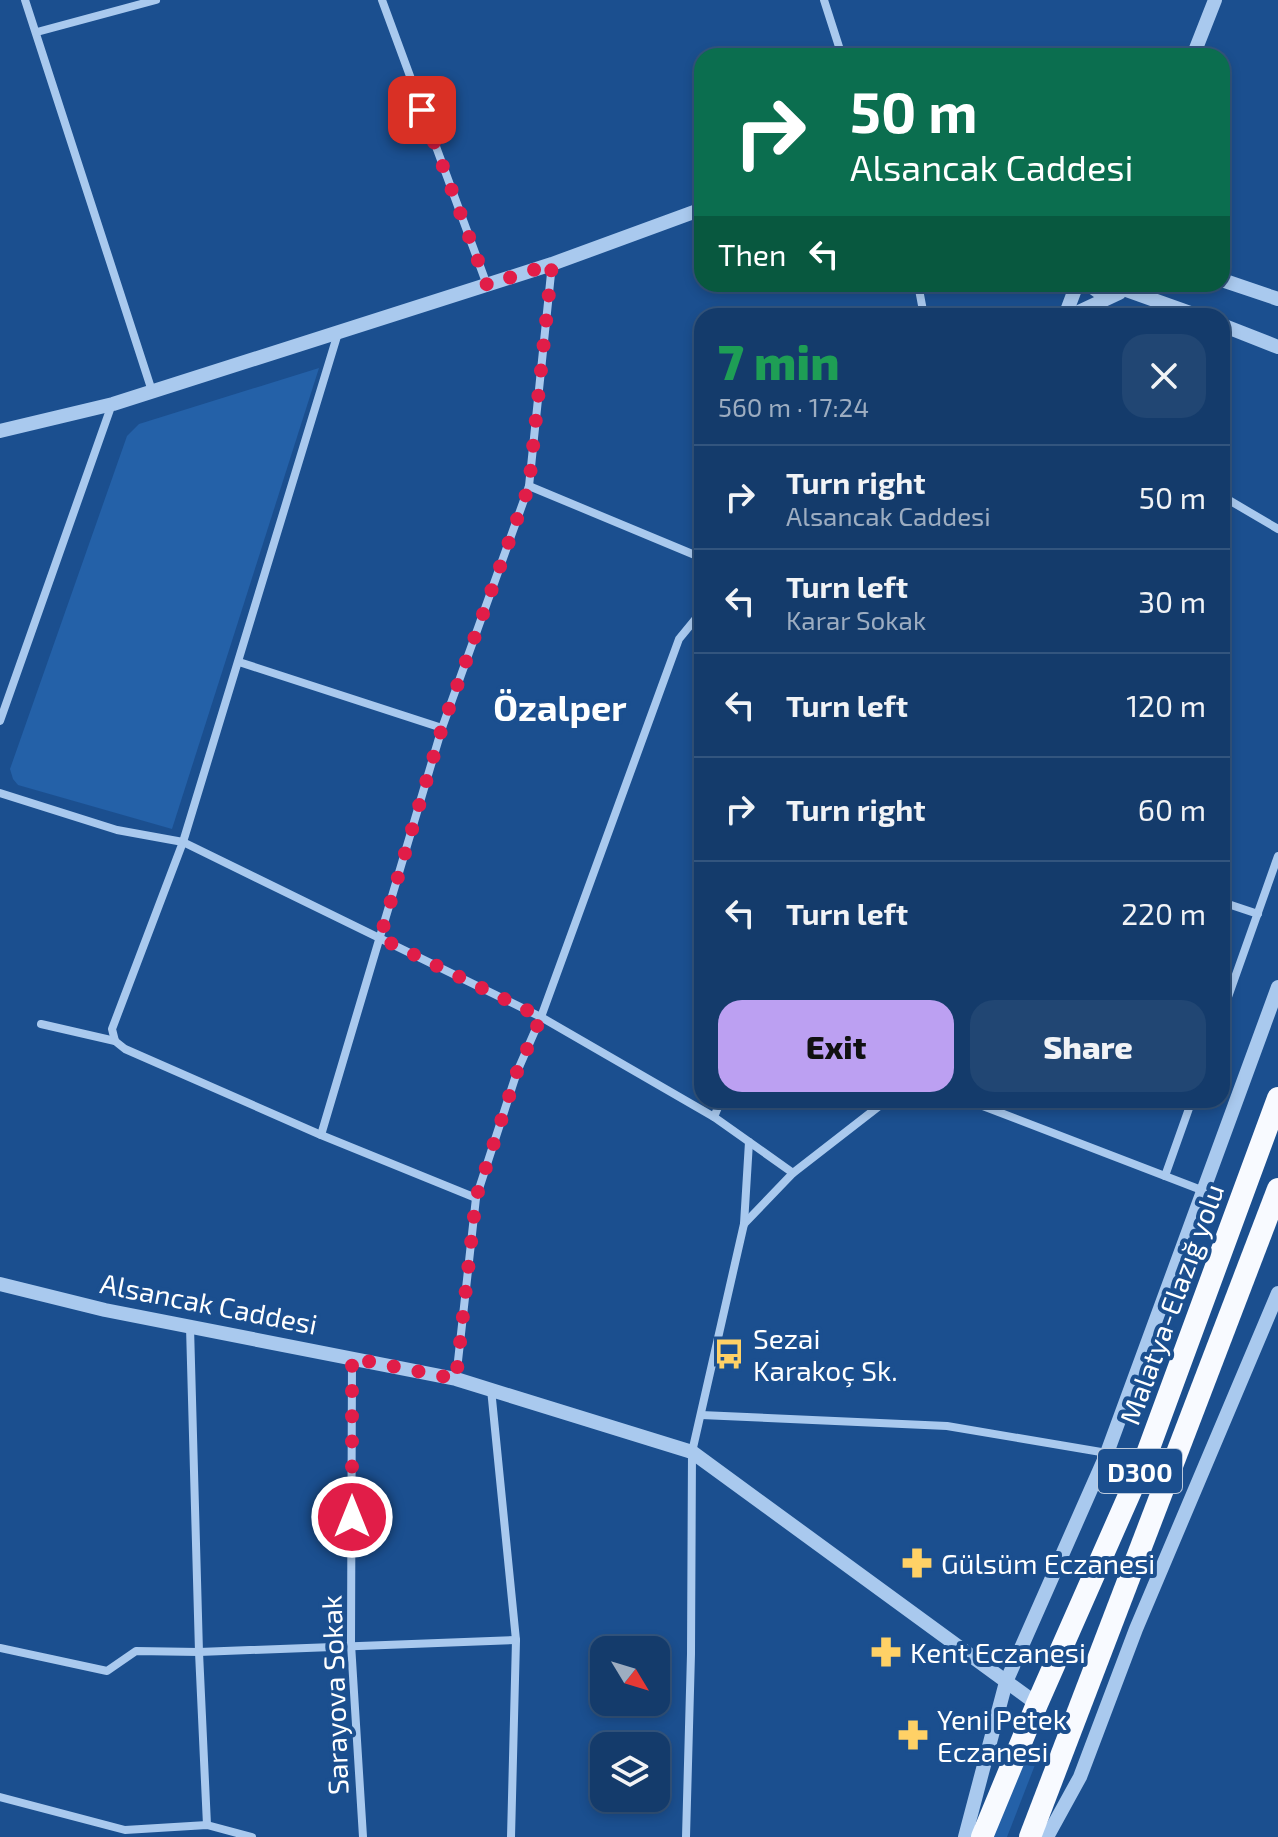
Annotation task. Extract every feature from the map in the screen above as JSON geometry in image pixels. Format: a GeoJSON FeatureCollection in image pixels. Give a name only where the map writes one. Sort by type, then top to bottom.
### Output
{"type":"FeatureCollection","features":[{"type":"Feature","properties":{"kind":"highway","name":"Malatya-Elazığ yolu"},"geometry":{"type":"LineString","coordinates":[[982,1837],[1145,1459],[1278,1098]]}},
{"type":"Feature","properties":{"kind":"highway","name":"Malatya-Elazığ yolu"},"geometry":{"type":"LineString","coordinates":[[1030,1837],[1278,1189]]}},
{"type":"Feature","properties":{"kind":"street"},"geometry":{"type":"LineString","coordinates":[[25,0],[152,391]]}},
{"type":"Feature","properties":{"kind":"street"},"geometry":{"type":"LineString","coordinates":[[37,32],[156,0]]}},
{"type":"Feature","properties":{"kind":"street"},"geometry":{"type":"LineString","coordinates":[[382,0],[487,285]]}},
{"type":"Feature","properties":{"kind":"street"},"geometry":{"type":"LineString","coordinates":[[824,0],[839,48]]}},
{"type":"Feature","properties":{"kind":"street"},"geometry":{"type":"LineString","coordinates":[[1196,48],[1215,0]]}},
{"type":"Feature","properties":{"kind":"street"},"geometry":{"type":"LineString","coordinates":[[0,431],[113,404],[552,264],[694,212]]}},
{"type":"Feature","properties":{"kind":"street"},"geometry":{"type":"LineString","coordinates":[[321,1135],[442,728],[529,486],[552,264]]}},
{"type":"Feature","properties":{"kind":"street"},"geometry":{"type":"LineString","coordinates":[[1230,283],[1278,299]]}},
{"type":"Feature","properties":{"kind":"street"},"geometry":{"type":"LineString","coordinates":[[1085,308],[1120,292]]}},
{"type":"Feature","properties":{"kind":"street"},"geometry":{"type":"LineString","coordinates":[[1134,292],[1177,308]]}},
{"type":"Feature","properties":{"kind":"street"},"geometry":{"type":"LineString","coordinates":[[1230,328],[1278,347]]}},
{"type":"Feature","properties":{"kind":"street"},"geometry":{"type":"LineString","coordinates":[[115,1041],[112,1029],[183,842],[338,332]]}},
{"type":"Feature","properties":{"kind":"street"},"geometry":{"type":"LineString","coordinates":[[0,721],[113,404]]}},
{"type":"Feature","properties":{"kind":"street"},"geometry":{"type":"LineString","coordinates":[[529,486],[694,555]]}},
{"type":"Feature","properties":{"kind":"street"},"geometry":{"type":"LineString","coordinates":[[1230,501],[1278,529]]}},
{"type":"Feature","properties":{"kind":"street"},"geometry":{"type":"LineString","coordinates":[[456,1379],[476,1198],[517,1072],[541,1017],[679,639],[694,621]]}},
{"type":"Feature","properties":{"kind":"street"},"geometry":{"type":"LineString","coordinates":[[239,662],[442,728]]}},
{"type":"Feature","properties":{"kind":"street"},"geometry":{"type":"LineString","coordinates":[[0,793],[117,830],[183,842],[541,1017],[694,1105]]}},
{"type":"Feature","properties":{"kind":"street"},"geometry":{"type":"LineString","coordinates":[[1230,992],[1278,856]]}},
{"type":"Feature","properties":{"kind":"street"},"geometry":{"type":"LineString","coordinates":[[1230,905],[1258,914]]}},
{"type":"Feature","properties":{"kind":"street"},"geometry":{"type":"LineString","coordinates":[[965,1837],[1006,1682],[1107,1453],[1278,987]]}},
{"type":"Feature","properties":{"kind":"street"},"geometry":{"type":"LineString","coordinates":[[41,1024],[115,1041],[125,1049],[321,1135],[476,1198]]}},
{"type":"Feature","properties":{"kind":"street"},"geometry":{"type":"LineString","coordinates":[[698,1108],[793,1173]]}},
{"type":"Feature","properties":{"kind":"street"},"geometry":{"type":"LineString","coordinates":[[714,1117],[718,1108]]}},
{"type":"Feature","properties":{"kind":"street"},"geometry":{"type":"LineString","coordinates":[[744,1224],[793,1173],[877,1108]]}},
{"type":"Feature","properties":{"kind":"street"},"geometry":{"type":"LineString","coordinates":[[988,1108],[1205,1191]]}},
{"type":"Feature","properties":{"kind":"street"},"geometry":{"type":"LineString","coordinates":[[1165,1176],[1189,1108]]}},
{"type":"Feature","properties":{"kind":"street"},"geometry":{"type":"LineString","coordinates":[[686,1837],[692,1452],[744,1224],[749,1142]]}},
{"type":"Feature","properties":{"kind":"street","name":"Alsancak Caddesi"},"geometry":{"type":"LineString","coordinates":[[0,1284],[456,1379],[692,1452],[1037,1704]]}},
{"type":"Feature","properties":{"kind":"street"},"geometry":{"type":"LineString","coordinates":[[1047,1837],[1080,1777],[1136,1629],[1278,1293]]}},
{"type":"Feature","properties":{"kind":"street"},"geometry":{"type":"LineString","coordinates":[[190,1326],[207,1825]]}},
{"type":"Feature","properties":{"kind":"street","name":"Sarayova Sokak"},"geometry":{"type":"LineString","coordinates":[[352,1358],[351,1644],[363,1837]]}},
{"type":"Feature","properties":{"kind":"street"},"geometry":{"type":"LineString","coordinates":[[491,1389],[516,1640],[511,1837]]}},
{"type":"Feature","properties":{"kind":"street"},"geometry":{"type":"LineString","coordinates":[[701,1415],[947,1426],[1107,1453]]}},
{"type":"Feature","properties":{"kind":"street"},"geometry":{"type":"LineString","coordinates":[[0,1648],[107,1671],[136,1651],[199,1652],[516,1640]]}},
{"type":"Feature","properties":{"kind":"street"},"geometry":{"type":"LineString","coordinates":[[0,1797],[125,1834],[207,1825],[252,1837]]}},
{"type":"Feature","properties":{"kind":"shaded area"},"geometry":{"type":"Polygon","coordinates":[[[319,368],[172,829],[18,785],[10,769],[127,436],[139,424],[319,368]]]}},
{"type":"Feature","properties":{"kind":"shaded area"},"geometry":{"type":"Polygon","coordinates":[[[1025,1748],[1040,1752],[1007,1837],[991,1837],[1025,1748]]]}},
{"type":"Feature","properties":{"kind":"place","name":"Sezai Karakoç Sk."},"geometry":{"type":"Point","coordinates":[729,1354]}},
{"type":"Feature","properties":{"kind":"place","name":"Gülsüm Eczanesi"},"geometry":{"type":"Point","coordinates":[917,1563]}},
{"type":"Feature","properties":{"kind":"place","name":"Kent Eczanesi"},"geometry":{"type":"Point","coordinates":[886,1652]}},
{"type":"Feature","properties":{"kind":"place","name":"Yeni Petek Eczanesi"},"geometry":{"type":"Point","coordinates":[913,1735]}},
{"type":"Feature","properties":{"kind":"district","name":"Özalper"},"geometry":{"type":"Point","coordinates":[560,706]}},
{"type":"Feature","properties":{"kind":"route"},"geometry":{"type":"LineString","coordinates":[[352,1517],[352,1358],[456,1379],[476,1198],[517,1072],[541,1017],[380,938],[442,728],[529,486],[552,264],[487,285],[422,110]]}}]}
